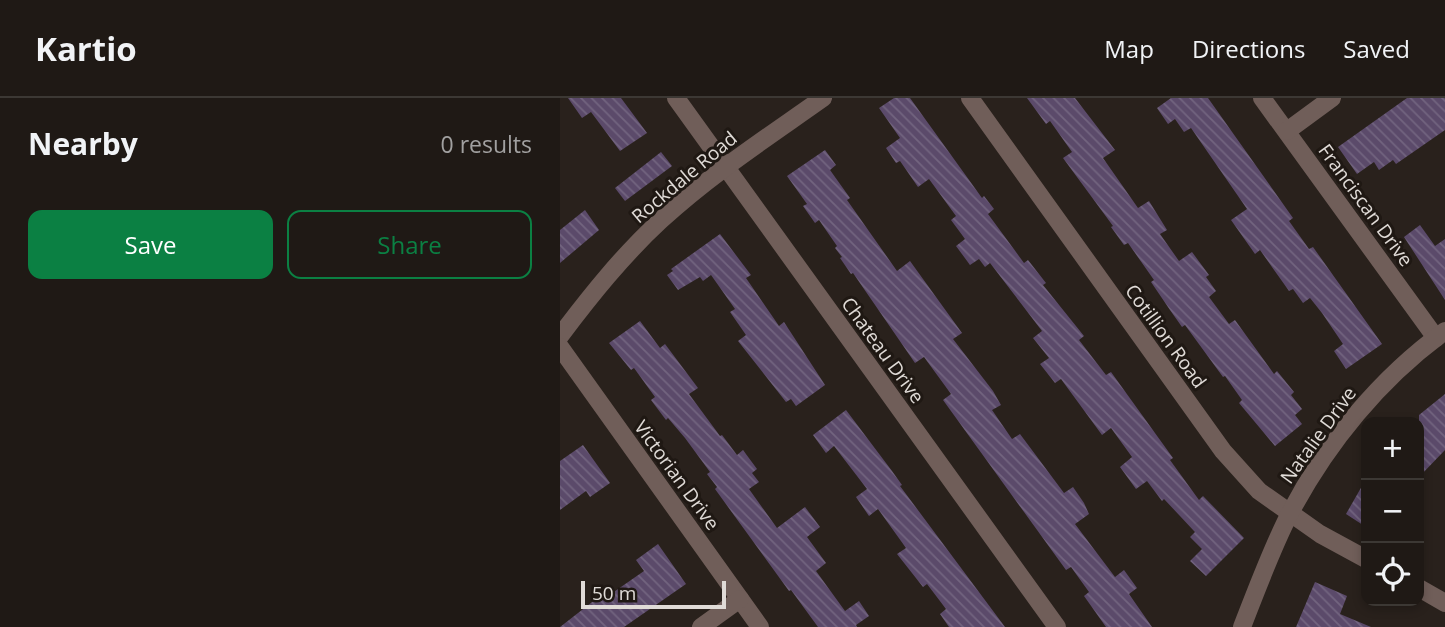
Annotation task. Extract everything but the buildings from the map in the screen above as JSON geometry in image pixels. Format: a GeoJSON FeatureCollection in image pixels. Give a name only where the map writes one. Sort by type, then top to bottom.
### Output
{"type":"FeatureCollection","features":[{"type":"Feature","properties":{"kind":"street","name":"Chateau Drive"},"geometry":{"type":"LineString","coordinates":[[676,98],[1057,627]]}},
{"type":"Feature","properties":{"kind":"street","name":"Rockdale Road"},"geometry":{"type":"LineString","coordinates":[[560,336],[596,288],[652,230],[725,167],[823,98]]}},
{"type":"Feature","properties":{"kind":"street","name":"Cotillion Road"},"geometry":{"type":"LineString","coordinates":[[970,98],[1223,451],[1259,491],[1289,514],[1361,556]]}},
{"type":"Feature","properties":{"kind":"street","name":"Franciscan Drive"},"geometry":{"type":"LineString","coordinates":[[1262,98],[1440,334]]}},
{"type":"Feature","properties":{"kind":"street"},"geometry":{"type":"LineString","coordinates":[[1287,131],[1332,98]]}},
{"type":"Feature","properties":{"kind":"street","name":"Natalie Drive"},"geometry":{"type":"LineString","coordinates":[[1242,627],[1289,514],[1316,467],[1360,409],[1383,384],[1440,334]]}},
{"type":"Feature","properties":{"kind":"street","name":"Victorian Drive"},"geometry":{"type":"LineString","coordinates":[[560,347],[760,627]]}},
{"type":"Feature","properties":{"kind":"street"},"geometry":{"type":"LineString","coordinates":[[1424,592],[1445,603]]}},
{"type":"Feature","properties":{"kind":"street"},"geometry":{"type":"LineString","coordinates":[[701,627],[740,599]]}}]}
